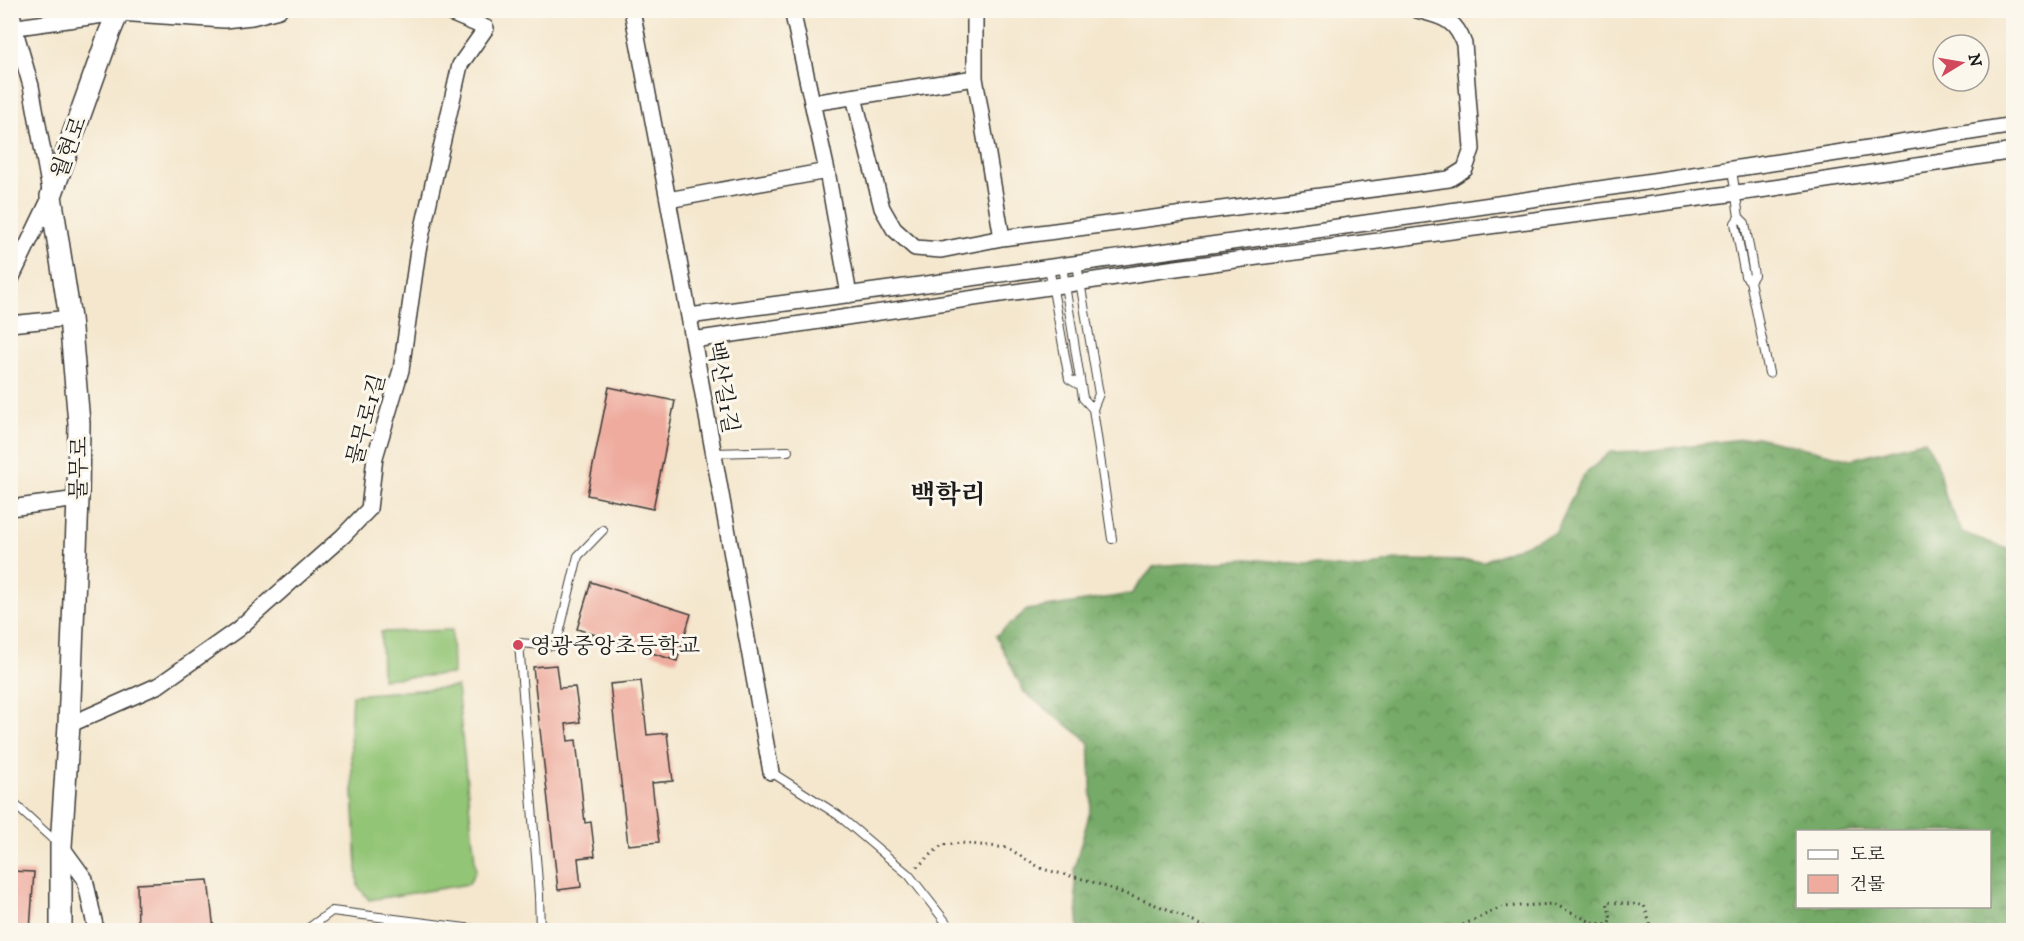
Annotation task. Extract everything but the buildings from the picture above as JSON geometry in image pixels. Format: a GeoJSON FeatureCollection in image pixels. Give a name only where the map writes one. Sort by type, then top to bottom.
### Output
{"type":"FeatureCollection","features":[{"type":"Feature","properties":{"kind":"main road","name":"월현로"},"geometry":{"type":"LineString","coordinates":[[51,196],[118,12]]}},
{"type":"Feature","properties":{"kind":"main road","name":"물무로"},"geometry":{"type":"LineString","coordinates":[[51,196],[70,318],[79,423],[69,725],[61,846],[62,930]]}},
{"type":"Feature","properties":{"kind":"street","name":"물무로"},"geometry":{"type":"LineString","coordinates":[[12,10],[12,27],[31,86],[51,196]]}},
{"type":"Feature","properties":{"kind":"street"},"geometry":{"type":"LineString","coordinates":[[12,27],[118,12],[224,21],[279,10]]}},
{"type":"Feature","properties":{"kind":"street","name":"물무로1길"},"geometry":{"type":"LineString","coordinates":[[69,725],[159,685],[238,629],[343,536],[369,509],[375,457],[401,370],[418,250],[460,65],[486,28],[443,10]]}},
{"type":"Feature","properties":{"kind":"street","name":"백산길1길"},"geometry":{"type":"LineString","coordinates":[[632,10],[771,772]]}},
{"type":"Feature","properties":{"kind":"street"},"geometry":{"type":"LineString","coordinates":[[792,10],[827,171],[849,295]]}},
{"type":"Feature","properties":{"kind":"street"},"geometry":{"type":"LineString","coordinates":[[975,10],[975,78],[1002,238]]}},
{"type":"Feature","properties":{"kind":"street"},"geometry":{"type":"LineString","coordinates":[[854,97],[882,208],[894,229],[915,248],[940,250],[1002,238],[1449,179],[1465,170],[1472,149],[1464,44],[1459,30],[1443,18],[1418,10]]}},
{"type":"Feature","properties":{"kind":"street"},"geometry":{"type":"LineString","coordinates":[[812,104],[975,78]]}},
{"type":"Feature","properties":{"kind":"street"},"geometry":{"type":"LineString","coordinates":[[689,316],[1063,266],[1732,170],[2013,125]]}},
{"type":"Feature","properties":{"kind":"street"},"geometry":{"type":"LineString","coordinates":[[693,340],[1169,269],[1736,194],[2013,151]]}},
{"type":"Feature","properties":{"kind":"street"},"geometry":{"type":"LineString","coordinates":[[668,200],[827,171]]}},
{"type":"Feature","properties":{"kind":"street","name":"월현로"},"geometry":{"type":"LineString","coordinates":[[10,281],[51,196]]}},
{"type":"Feature","properties":{"kind":"street"},"geometry":{"type":"LineString","coordinates":[[10,324],[70,318]]}},
{"type":"Feature","properties":{"kind":"street"},"geometry":{"type":"LineString","coordinates":[[10,508],[78,499]]}},
{"type":"Feature","properties":{"kind":"street"},"geometry":{"type":"LineString","coordinates":[[61,846],[85,879],[96,930]]}},
{"type":"Feature","properties":{"kind":"lane"},"geometry":{"type":"LineString","coordinates":[[1732,170],[1739,217],[1735,223],[1745,276],[1750,280],[1768,373]]}},
{"type":"Feature","properties":{"kind":"lane"},"geometry":{"type":"LineString","coordinates":[[1063,266],[1083,398],[1093,409]]}},
{"type":"Feature","properties":{"kind":"lane"},"geometry":{"type":"LineString","coordinates":[[1063,266],[1069,379],[1081,386]]}},
{"type":"Feature","properties":{"kind":"lane"},"geometry":{"type":"LineString","coordinates":[[1063,266],[1065,285],[1099,394],[1093,409],[1113,539]]}},
{"type":"Feature","properties":{"kind":"lane"},"geometry":{"type":"LineString","coordinates":[[713,453],[788,450]]}},
{"type":"Feature","properties":{"kind":"lane"},"geometry":{"type":"LineString","coordinates":[[540,930],[519,643],[556,646],[578,556],[603,530]]}},
{"type":"Feature","properties":{"kind":"lane"},"geometry":{"type":"LineString","coordinates":[[771,772],[838,815],[909,875],[952,930]]}},
{"type":"Feature","properties":{"kind":"lane"},"geometry":{"type":"LineString","coordinates":[[10,800],[61,846]]}},
{"type":"Feature","properties":{"kind":"lane"},"geometry":{"type":"LineString","coordinates":[[306,930],[332,911],[481,930]]}},
{"type":"Feature","properties":{"kind":"path"},"geometry":{"type":"LineString","coordinates":[[909,875],[942,845],[962,843],[1008,848],[1042,869],[1087,880],[1167,909],[1210,930]]}},
{"type":"Feature","properties":{"kind":"path"},"geometry":{"type":"LineString","coordinates":[[1452,930],[1502,907],[1554,904],[1591,922],[1608,925],[1611,919],[1607,902],[1644,905],[1652,930]]}},
{"type":"Feature","properties":{"kind":"green space"},"geometry":{"type":"Polygon","coordinates":[[[1757,437],[1852,459],[1925,440],[1937,462],[1944,493],[1962,532],[2013,551],[2013,930],[1079,930],[1074,869],[1092,804],[1089,742],[1024,692],[996,636],[1027,610],[1131,594],[1154,566],[1248,559],[1360,569],[1395,560],[1484,561],[1556,532],[1582,477],[1610,452],[1646,451],[1757,437]]]}},
{"type":"Feature","properties":{"kind":"green space"},"geometry":{"type":"Polygon","coordinates":[[[452,630],[453,674],[382,679],[381,632],[452,630]]]}},
{"type":"Feature","properties":{"kind":"green space"},"geometry":{"type":"Polygon","coordinates":[[[457,687],[476,870],[469,884],[369,900],[358,886],[350,733],[352,695],[457,687]]]}},
{"type":"Feature","properties":{"kind":"place","name":"영광중앙초등학교"},"geometry":{"type":"Point","coordinates":[518,645]}},
{"type":"Feature","properties":{"kind":"district","name":"백학리"},"geometry":{"type":"Point","coordinates":[948,494]}}]}
